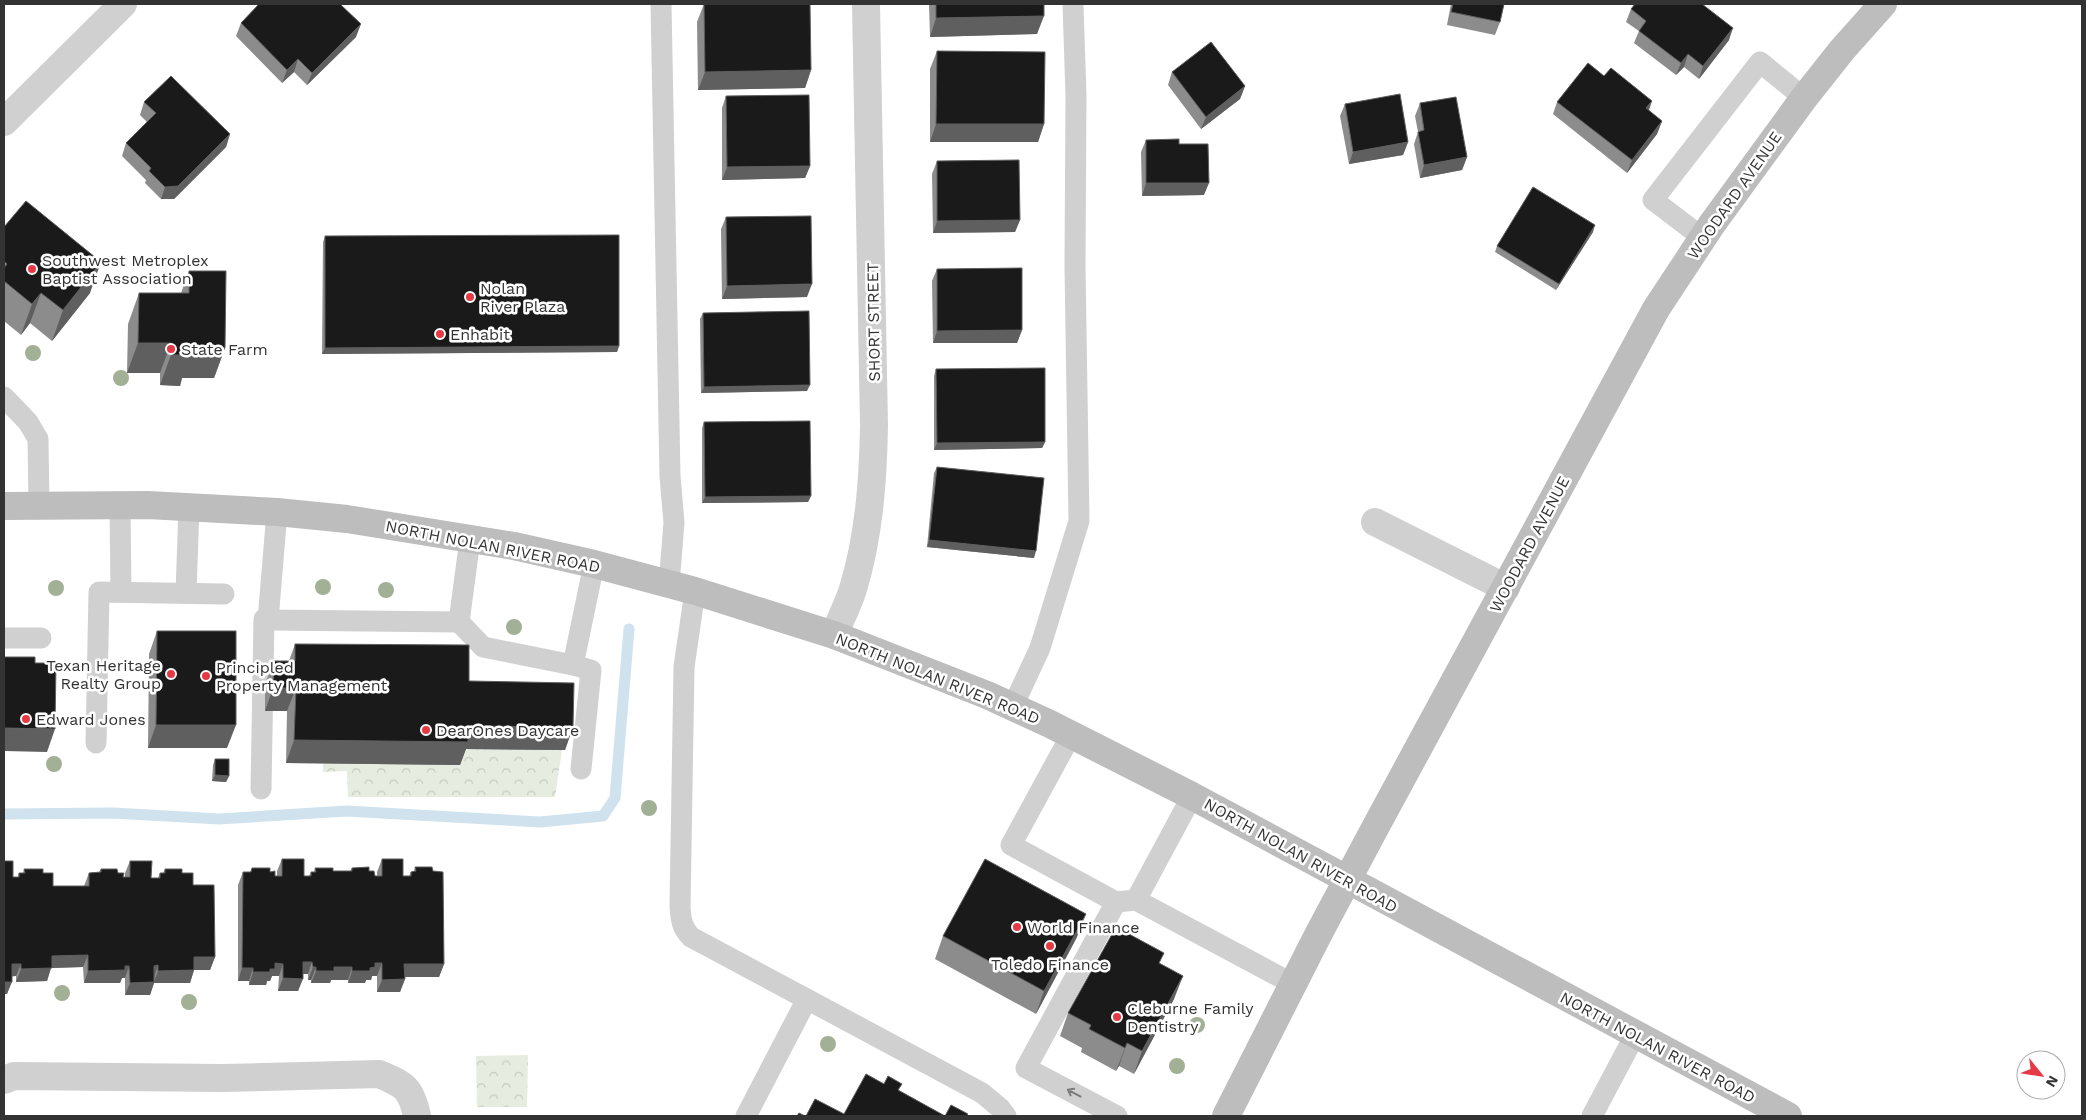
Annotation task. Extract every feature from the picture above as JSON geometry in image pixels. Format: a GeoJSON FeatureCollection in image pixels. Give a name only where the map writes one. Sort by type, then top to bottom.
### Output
{"type":"FeatureCollection","features":[{"type":"Feature","properties":{"kind":"main road","name":"WOODARD AVENUE"},"geometry":{"type":"LineString","coordinates":[[1226,1116],[1347,881],[1656,309],[1703,238],[1804,98],[1842,50],[1883,4]]}},
{"type":"Feature","properties":{"kind":"main road","name":"NORTH NOLAN RIVER ROAD"},"geometry":{"type":"LineString","coordinates":[[4,506],[189,507],[277,512],[347,519],[514,546],[594,564],[695,591],[834,635],[866,646],[1013,706],[1192,796],[1347,881],[1788,1116]]}},
{"type":"Feature","properties":{"kind":"street"},"geometry":{"type":"LineString","coordinates":[[4,122],[123,4]]}},
{"type":"Feature","properties":{"kind":"street","name":"SHORT STREET"},"geometry":{"type":"LineString","coordinates":[[834,635],[852,591],[863,549],[873,475],[874,426],[866,4]]}},
{"type":"Feature","properties":{"kind":"street"},"geometry":{"type":"LineString","coordinates":[[1375,522],[1506,588]]}},
{"type":"Feature","properties":{"kind":"street"},"geometry":{"type":"LineString","coordinates":[[4,1080],[14,1076],[222,1078],[379,1074],[400,1083],[407,1090],[413,1097],[417,1116]]}},
{"type":"Feature","properties":{"kind":"lane"},"geometry":{"type":"LineString","coordinates":[[661,4],[670,466],[674,523],[669,584]]}},
{"type":"Feature","properties":{"kind":"lane"},"geometry":{"type":"LineString","coordinates":[[1013,706],[1040,648],[1079,520],[1075,266],[1076,96],[1073,4]]}},
{"type":"Feature","properties":{"kind":"lane"},"geometry":{"type":"LineString","coordinates":[[1703,238],[1653,200],[1760,62],[1804,98]]}},
{"type":"Feature","properties":{"kind":"lane"},"geometry":{"type":"LineString","coordinates":[[4,397],[28,422],[38,439],[39,506]]}},
{"type":"Feature","properties":{"kind":"lane"},"geometry":{"type":"LineString","coordinates":[[120,506],[121,592]]}},
{"type":"Feature","properties":{"kind":"lane"},"geometry":{"type":"LineString","coordinates":[[186,593],[189,507]]}},
{"type":"Feature","properties":{"kind":"lane"},"geometry":{"type":"LineString","coordinates":[[268,620],[277,512]]}},
{"type":"Feature","properties":{"kind":"lane"},"geometry":{"type":"LineString","coordinates":[[459,622],[470,540]]}},
{"type":"Feature","properties":{"kind":"lane"},"geometry":{"type":"LineString","coordinates":[[573,665],[594,564]]}},
{"type":"Feature","properties":{"kind":"lane"},"geometry":{"type":"LineString","coordinates":[[695,591],[684,667],[682,922],[685,930],[691,937],[982,1093],[1000,1108],[1006,1116]]}},
{"type":"Feature","properties":{"kind":"lane"},"geometry":{"type":"LineString","coordinates":[[96,743],[99,592],[224,594]]}},
{"type":"Feature","properties":{"kind":"lane"},"geometry":{"type":"LineString","coordinates":[[261,789],[264,619],[459,622],[483,648],[591,670],[581,770]]}},
{"type":"Feature","properties":{"kind":"lane"},"geometry":{"type":"LineString","coordinates":[[4,638],[42,638]]}},
{"type":"Feature","properties":{"kind":"lane"},"geometry":{"type":"LineString","coordinates":[[1071,735],[1011,845],[1293,984]]}},
{"type":"Feature","properties":{"kind":"lane"},"geometry":{"type":"LineString","coordinates":[[1117,1116],[1026,1068],[1126,901],[1192,796]]}},
{"type":"Feature","properties":{"kind":"lane"},"geometry":{"type":"LineString","coordinates":[[746,1116],[808,999]]}},
{"type":"Feature","properties":{"kind":"lane"},"geometry":{"type":"LineString","coordinates":[[1592,1116],[1636,1034]]}},
{"type":"Feature","properties":{"kind":"green space"},"geometry":{"type":"Polygon","coordinates":[[[460,749],[562,750],[555,797],[348,797],[347,771],[323,772],[323,764],[460,749]]]}},
{"type":"Feature","properties":{"kind":"green space"},"geometry":{"type":"Polygon","coordinates":[[[528,1055],[527,1107],[477,1107],[476,1056],[528,1055]]]}},
{"type":"Feature","properties":{"kind":"building"},"geometry":{"type":"Polygon","coordinates":[[[259,4],[340,4],[361,24],[312,73],[298,59],[287,70],[241,23],[259,4]]]}},
{"type":"Feature","properties":{"kind":"building"},"geometry":{"type":"Polygon","coordinates":[[[704,4],[810,4],[811,70],[705,72],[704,4]]]}},
{"type":"Feature","properties":{"kind":"building"},"geometry":{"type":"Polygon","coordinates":[[[936,4],[1044,4],[1044,16],[936,18],[936,4]]]}},
{"type":"Feature","properties":{"kind":"building"},"geometry":{"type":"Polygon","coordinates":[[[1453,4],[1504,4],[1500,22],[1451,12],[1453,4]]]}},
{"type":"Feature","properties":{"kind":"building"},"geometry":{"type":"Polygon","coordinates":[[[1635,4],[1702,4],[1733,28],[1703,66],[1688,54],[1681,63],[1639,31],[1646,21],[1631,9],[1635,4]]]}},
{"type":"Feature","properties":{"kind":"building"},"geometry":{"type":"Polygon","coordinates":[[[1211,42],[1245,86],[1206,117],[1172,72],[1211,42]]]}},
{"type":"Feature","properties":{"kind":"building"},"geometry":{"type":"Polygon","coordinates":[[[937,51],[1045,52],[1044,124],[936,124],[937,51]]]}},
{"type":"Feature","properties":{"kind":"building"},"geometry":{"type":"Polygon","coordinates":[[[1588,63],[1604,76],[1611,68],[1652,101],[1646,108],[1662,121],[1632,160],[1557,102],[1588,63]]]}},
{"type":"Feature","properties":{"kind":"building"},"geometry":{"type":"Polygon","coordinates":[[[171,76],[230,134],[178,186],[165,187],[149,171],[151,168],[126,143],[156,113],[144,102],[171,76]]]}},
{"type":"Feature","properties":{"kind":"building"},"geometry":{"type":"Polygon","coordinates":[[[1400,94],[1408,142],[1353,152],[1345,104],[1400,94]]]}},
{"type":"Feature","properties":{"kind":"building"},"geometry":{"type":"Polygon","coordinates":[[[809,95],[810,166],[727,167],[726,96],[809,95]]]}},
{"type":"Feature","properties":{"kind":"building"},"geometry":{"type":"Polygon","coordinates":[[[1456,97],[1467,157],[1424,165],[1418,132],[1424,130],[1420,103],[1456,97]]]}},
{"type":"Feature","properties":{"kind":"building"},"geometry":{"type":"Polygon","coordinates":[[[1179,139],[1179,144],[1208,144],[1209,183],[1146,183],[1146,140],[1179,139]]]}},
{"type":"Feature","properties":{"kind":"building"},"geometry":{"type":"Polygon","coordinates":[[[1019,160],[1020,220],[937,221],[937,161],[1019,160]]]}},
{"type":"Feature","properties":{"kind":"building"},"geometry":{"type":"Polygon","coordinates":[[[1533,187],[1595,225],[1559,284],[1497,246],[1533,187]]]}},
{"type":"Feature","properties":{"kind":"building"},"geometry":{"type":"Polygon","coordinates":[[[26,201],[101,262],[63,310],[41,293],[32,304],[4,281],[4,268],[7,264],[4,261],[4,227],[26,201]]]}},
{"type":"Feature","properties":{"kind":"building"},"geometry":{"type":"Polygon","coordinates":[[[811,216],[812,284],[727,286],[726,217],[811,216]]]}},
{"type":"Feature","properties":{"kind":"building","name":"Nolan River Plaza"},"geometry":{"type":"Polygon","coordinates":[[[619,235],[619,346],[325,348],[325,236],[619,235]]]}},
{"type":"Feature","properties":{"kind":"building"},"geometry":{"type":"Polygon","coordinates":[[[1022,268],[1022,330],[937,331],[937,269],[1022,268]]]}},
{"type":"Feature","properties":{"kind":"building"},"geometry":{"type":"Polygon","coordinates":[[[189,271],[226,271],[225,348],[191,348],[191,355],[171,355],[171,343],[138,343],[139,293],[189,293],[189,271]]]}},
{"type":"Feature","properties":{"kind":"building"},"geometry":{"type":"Polygon","coordinates":[[[809,311],[810,385],[704,387],[703,313],[809,311]]]}},
{"type":"Feature","properties":{"kind":"building"},"geometry":{"type":"Polygon","coordinates":[[[1045,368],[1045,442],[937,443],[936,369],[1045,368]]]}},
{"type":"Feature","properties":{"kind":"building"},"geometry":{"type":"Polygon","coordinates":[[[810,421],[811,496],[705,497],[704,422],[810,421]]]}},
{"type":"Feature","properties":{"kind":"building"},"geometry":{"type":"Polygon","coordinates":[[[937,467],[1044,478],[1036,551],[929,540],[937,467]]]}},
{"type":"Feature","properties":{"kind":"building"},"geometry":{"type":"Polygon","coordinates":[[[157,631],[236,631],[236,725],[156,725],[157,631]]]}},
{"type":"Feature","properties":{"kind":"building","name":"DearOnes Daycare"},"geometry":{"type":"Polygon","coordinates":[[[295,644],[469,645],[469,681],[574,683],[573,727],[468,726],[468,742],[294,740],[296,688],[273,688],[274,661],[295,661],[295,644]]]}},
{"type":"Feature","properties":{"kind":"building"},"geometry":{"type":"Polygon","coordinates":[[[4,657],[35,657],[35,663],[56,663],[55,729],[4,728],[4,657]]]}},
{"type":"Feature","properties":{"kind":"building"},"geometry":{"type":"Polygon","coordinates":[[[215,759],[229,759],[229,776],[215,775],[215,759]]]}},
{"type":"Feature","properties":{"kind":"building"},"geometry":{"type":"Polygon","coordinates":[[[282,859],[304,859],[304,876],[311,876],[311,872],[316,872],[315,868],[333,868],[333,871],[352,871],[352,868],[369,867],[369,871],[374,871],[375,876],[382,876],[382,859],[403,859],[403,876],[411,876],[411,872],[416,871],[415,867],[432,867],[433,871],[443,872],[444,964],[404,964],[405,979],[382,980],[382,963],[375,963],[375,967],[370,968],[370,971],[352,971],[352,967],[334,967],[334,971],[316,971],[316,967],[313,967],[312,962],[303,962],[303,979],[283,978],[283,964],[275,963],[275,969],[270,969],[270,972],[253,972],[253,968],[242,968],[243,872],[251,872],[252,868],[270,868],[270,872],[275,871],[275,876],[282,876],[282,859]]]}},
{"type":"Feature","properties":{"kind":"building"},"geometry":{"type":"Polygon","coordinates":[[[985,859],[1086,914],[1044,991],[943,936],[985,859]]]}},
{"type":"Feature","properties":{"kind":"building"},"geometry":{"type":"Polygon","coordinates":[[[4,861],[13,861],[13,877],[19,877],[19,873],[25,873],[24,869],[43,869],[43,873],[53,873],[53,886],[89,886],[89,873],[101,872],[101,869],[117,869],[118,873],[124,873],[123,877],[130,877],[130,861],[152,861],[151,878],[160,878],[160,873],[165,873],[165,869],[182,869],[182,873],[193,873],[193,885],[214,885],[215,957],[194,957],[194,970],[158,971],[158,965],[154,966],[154,982],[130,983],[129,966],[125,966],[125,970],[88,971],[88,955],[52,956],[52,968],[21,969],[21,964],[12,964],[12,982],[4,982],[4,861]]]}},
{"type":"Feature","properties":{"kind":"building","name":"Cleburne Family Dentistry"},"geometry":{"type":"Polygon","coordinates":[[[1116,927],[1164,953],[1159,963],[1183,976],[1142,1051],[1127,1043],[1125,1048],[1089,1029],[1091,1025],[1068,1013],[1116,927]]]}},
{"type":"Feature","properties":{"kind":"building"},"geometry":{"type":"Polygon","coordinates":[[[866,1074],[884,1084],[888,1076],[902,1084],[898,1090],[945,1116],[806,1116],[815,1099],[844,1114],[866,1074]]]}},
{"type":"Feature","properties":{"kind":"building"},"geometry":{"type":"Polygon","coordinates":[[[951,1105],[968,1114],[966,1116],[945,1116],[951,1105]]]}},
{"type":"Feature","properties":{"kind":"waterway"},"geometry":{"type":"LineString","coordinates":[[4,814],[113,813],[219,819],[347,811],[540,822],[603,816],[615,798],[629,629]]}},
{"type":"Feature","properties":{"kind":"place","name":"Southwest Metroplex Baptist Association"},"geometry":{"type":"Point","coordinates":[32,269]}},
{"type":"Feature","properties":{"kind":"place","name":"Nolan River Plaza"},"geometry":{"type":"Point","coordinates":[470,297]}},
{"type":"Feature","properties":{"kind":"place","name":"Enhabit"},"geometry":{"type":"Point","coordinates":[440,334]}},
{"type":"Feature","properties":{"kind":"place","name":"State Farm"},"geometry":{"type":"Point","coordinates":[171,349]}},
{"type":"Feature","properties":{"kind":"place","name":"Texan Heritage Realty Group"},"geometry":{"type":"Point","coordinates":[171,674]}},
{"type":"Feature","properties":{"kind":"place","name":"Principled Property Management"},"geometry":{"type":"Point","coordinates":[206,676]}},
{"type":"Feature","properties":{"kind":"place","name":"Edward Jones"},"geometry":{"type":"Point","coordinates":[26,719]}},
{"type":"Feature","properties":{"kind":"place","name":"DearOnes Daycare"},"geometry":{"type":"Point","coordinates":[426,730]}},
{"type":"Feature","properties":{"kind":"place","name":"World Finance"},"geometry":{"type":"Point","coordinates":[1017,927]}},
{"type":"Feature","properties":{"kind":"place","name":"Toledo Finance"},"geometry":{"type":"Point","coordinates":[1050,946]}},
{"type":"Feature","properties":{"kind":"place","name":"Cleburne Family Dentistry"},"geometry":{"type":"Point","coordinates":[1117,1017]}}]}
